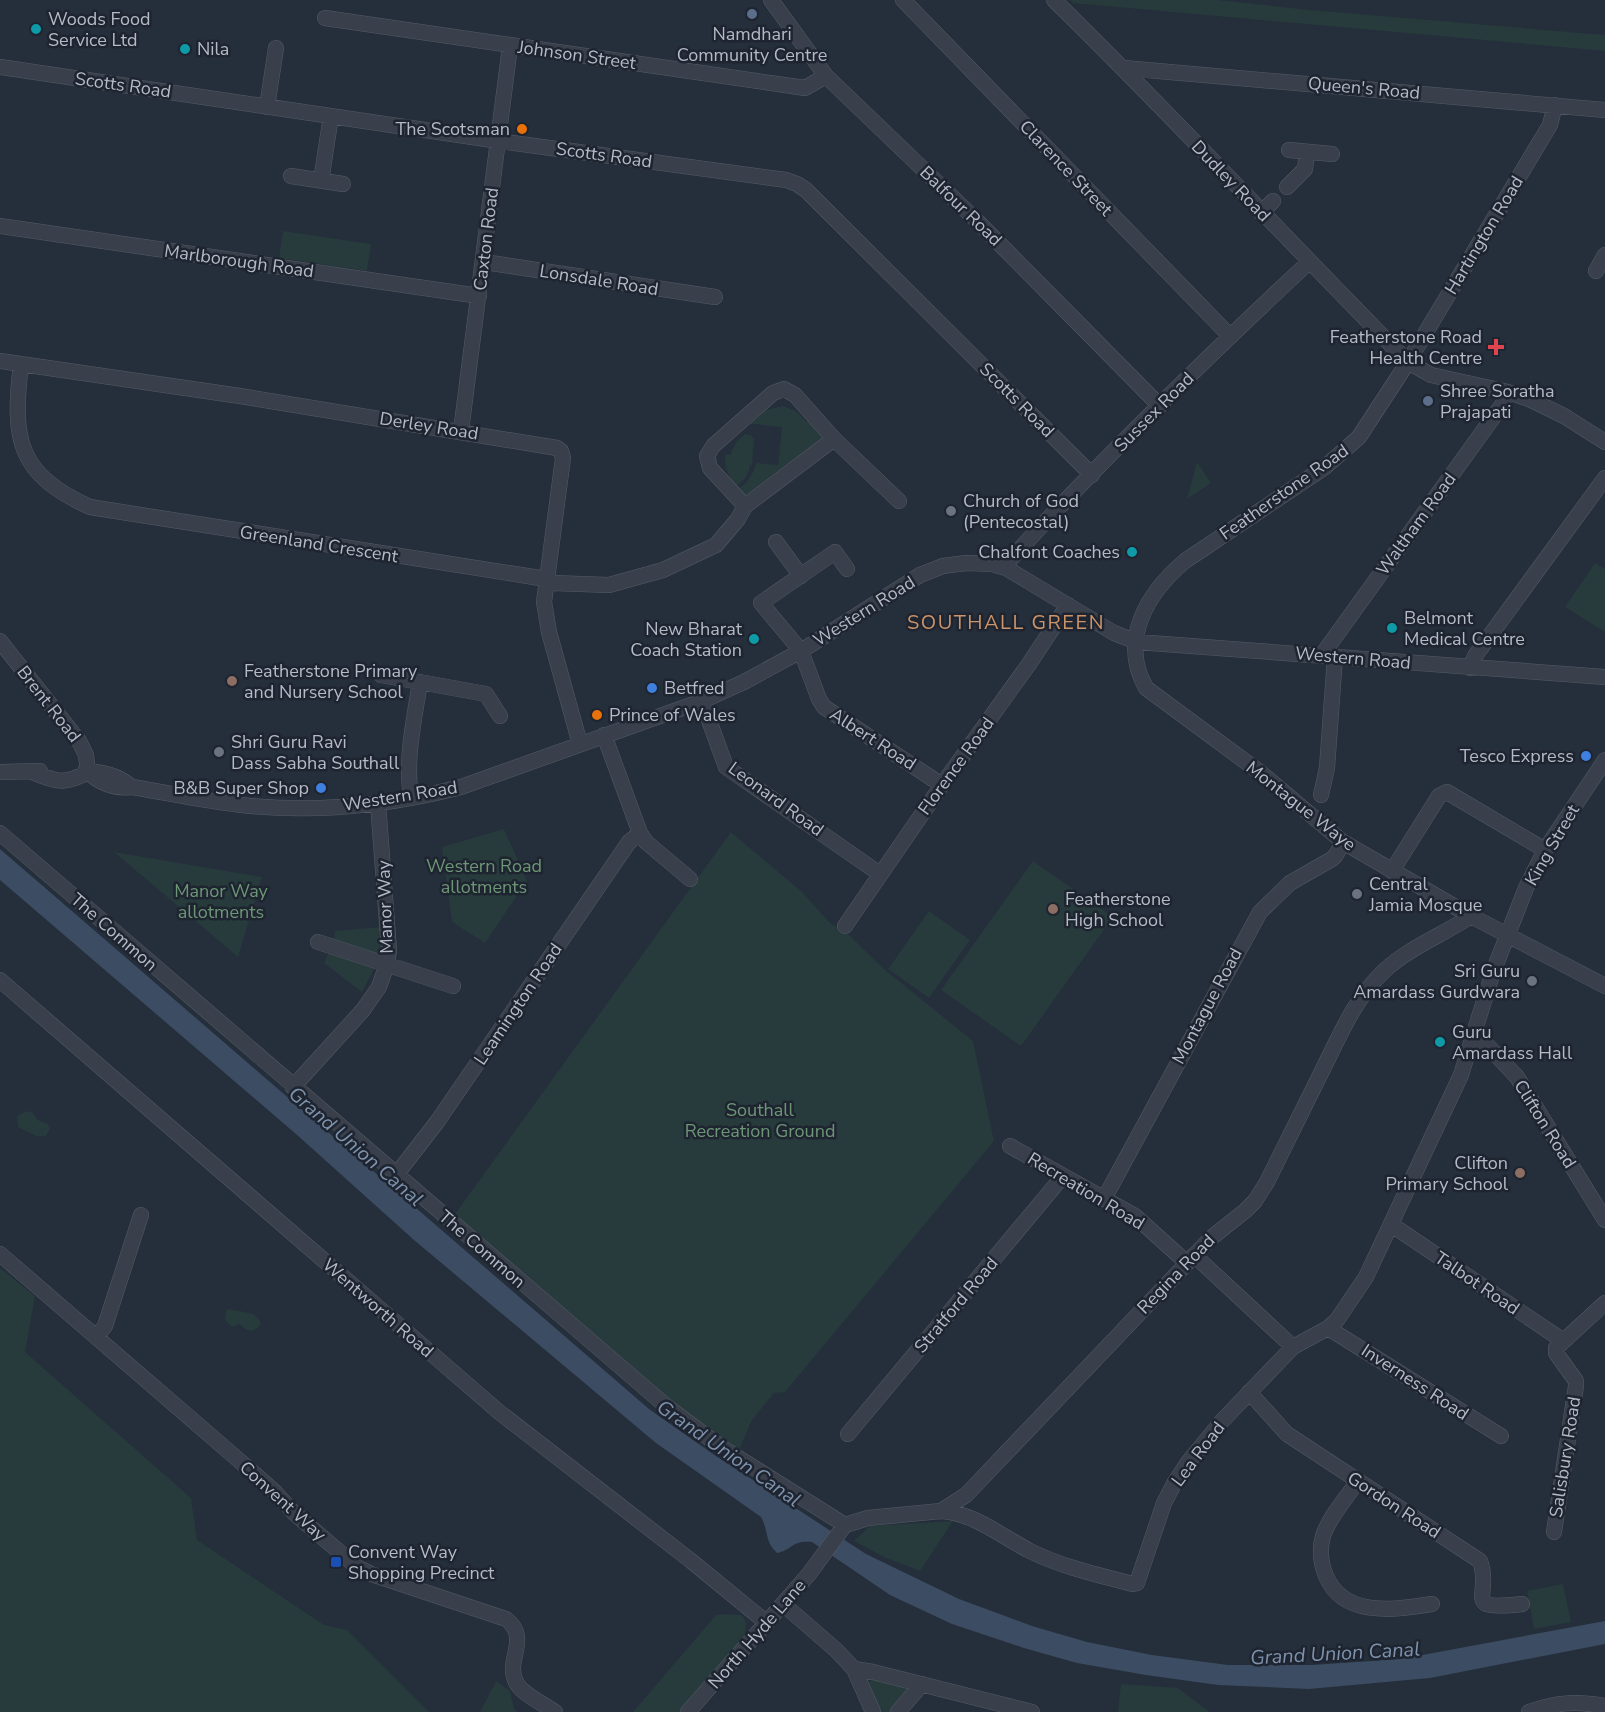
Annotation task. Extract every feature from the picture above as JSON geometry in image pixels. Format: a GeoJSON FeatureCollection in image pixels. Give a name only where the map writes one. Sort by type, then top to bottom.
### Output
{"type":"FeatureCollection","features":[{"type":"Feature","properties":{"kind":"street","name":"Balfour Road"},"geometry":{"type":"LineString","coordinates":[[771,0],[826,76],[974,218],[1160,406]]}},
{"type":"Feature","properties":{"kind":"street","name":"Clarence Street"},"geometry":{"type":"LineString","coordinates":[[903,0],[1230,336]]}},
{"type":"Feature","properties":{"kind":"street","name":"Dudley Road"},"geometry":{"type":"LineString","coordinates":[[1054,0],[1124,68],[1261,213],[1408,362]]}},
{"type":"Feature","properties":{"kind":"street","name":"Johnson Street"},"geometry":{"type":"LineString","coordinates":[[325,18],[805,88],[826,76]]}},
{"type":"Feature","properties":{"kind":"street","name":"Caxton Road"},"geometry":{"type":"LineString","coordinates":[[461,432],[510,46]]}},
{"type":"Feature","properties":{"kind":"street"},"geometry":{"type":"LineString","coordinates":[[267,107],[276,48]]}},
{"type":"Feature","properties":{"kind":"street","name":"Scotts Road"},"geometry":{"type":"LineString","coordinates":[[0,67],[797,183],[1092,475]]}},
{"type":"Feature","properties":{"kind":"street","name":"Queen's Road"},"geometry":{"type":"LineString","coordinates":[[1124,68],[1605,110]]}},
{"type":"Feature","properties":{"kind":"street","name":"Hartington Road"},"geometry":{"type":"LineString","coordinates":[[1408,362],[1550,125],[1555,105]]}},
{"type":"Feature","properties":{"kind":"street"},"geometry":{"type":"LineString","coordinates":[[321,181],[331,116]]}},
{"type":"Feature","properties":{"kind":"street"},"geometry":{"type":"LineString","coordinates":[[1289,150],[1332,154]]}},
{"type":"Feature","properties":{"kind":"street"},"geometry":{"type":"LineString","coordinates":[[1287,187],[1305,169],[1307,152]]}},
{"type":"Feature","properties":{"kind":"street"},"geometry":{"type":"LineString","coordinates":[[291,176],[343,184]]}},
{"type":"Feature","properties":{"kind":"street"},"geometry":{"type":"LineString","coordinates":[[1261,213],[1273,201]]}},
{"type":"Feature","properties":{"kind":"street","name":"Marlborough Road"},"geometry":{"type":"LineString","coordinates":[[0,226],[479,296]]}},
{"type":"Feature","properties":{"kind":"street"},"geometry":{"type":"LineString","coordinates":[[1596,271],[1605,255]]}},
{"type":"Feature","properties":{"kind":"street","name":"Lonsdale Road"},"geometry":{"type":"LineString","coordinates":[[484,262],[715,297]]}},
{"type":"Feature","properties":{"kind":"street","name":"Sussex Road"},"geometry":{"type":"LineString","coordinates":[[1006,568],[1008,562],[1047,520],[1230,336],[1309,262]]}},
{"type":"Feature","properties":{"kind":"street","name":"Derley Road"},"geometry":{"type":"LineString","coordinates":[[0,362],[240,396],[552,446],[561,452],[563,458],[544,602],[549,632],[580,744]]}},
{"type":"Feature","properties":{"kind":"street"},"geometry":{"type":"LineString","coordinates":[[1408,362],[1431,375],[1508,392],[1555,411],[1605,442]]}},
{"type":"Feature","properties":{"kind":"street","name":"Featherstone Road"},"geometry":{"type":"LineString","coordinates":[[1137,642],[1137,627],[1144,608],[1173,571],[1325,467],[1347,449],[1368,425],[1408,362]]}},
{"type":"Feature","properties":{"kind":"street","name":"Greenland Crescent"},"geometry":{"type":"LineString","coordinates":[[21,364],[16,404],[21,440],[31,464],[47,483],[67,497],[90,507],[546,580],[552,583],[609,585],[663,570],[716,546],[738,519],[745,506]]}},
{"type":"Feature","properties":{"kind":"street"},"geometry":{"type":"LineString","coordinates":[[834,440],[745,506],[710,468],[707,456],[713,446],[773,393],[784,389],[795,395],[834,440],[899,501]]}},
{"type":"Feature","properties":{"kind":"street","name":"Waltham Road"},"geometry":{"type":"LineString","coordinates":[[1329,656],[1502,405],[1508,392]]}},
{"type":"Feature","properties":{"kind":"street"},"geometry":{"type":"LineString","coordinates":[[1470,668],[1474,656],[1605,478]]}},
{"type":"Feature","properties":{"kind":"street"},"geometry":{"type":"LineString","coordinates":[[776,542],[801,576],[835,552],[848,569]]}},
{"type":"Feature","properties":{"kind":"street","name":"Western Road"},"geometry":{"type":"LineString","coordinates":[[88,771],[98,781],[120,788],[132,787],[242,805],[299,808],[378,803],[461,787],[702,701],[744,682],[801,651],[920,575],[943,566],[966,563],[992,564],[1006,568],[1114,633],[1137,642],[1605,677]]}},
{"type":"Feature","properties":{"kind":"street","name":"Albert Road"},"geometry":{"type":"LineString","coordinates":[[801,576],[761,603],[801,651],[824,707],[942,785]]}},
{"type":"Feature","properties":{"kind":"street","name":"Florence Road"},"geometry":{"type":"LineString","coordinates":[[845,926],[1068,605]]}},
{"type":"Feature","properties":{"kind":"street","name":"Brent Road"},"geometry":{"type":"LineString","coordinates":[[0,641],[79,741],[87,755],[88,771]]}},
{"type":"Feature","properties":{"kind":"street","name":"Montague Waye"},"geometry":{"type":"LineString","coordinates":[[1137,642],[1137,668],[1146,688],[1261,773],[1343,842],[1471,916],[1605,986]]}},
{"type":"Feature","properties":{"kind":"street"},"geometry":{"type":"LineString","coordinates":[[1321,795],[1327,768],[1329,656]]}},
{"type":"Feature","properties":{"kind":"street"},"geometry":{"type":"LineString","coordinates":[[381,675],[486,694],[500,716]]}},
{"type":"Feature","properties":{"kind":"street"},"geometry":{"type":"LineString","coordinates":[[411,798],[408,777],[409,759],[420,682]]}},
{"type":"Feature","properties":{"kind":"street","name":"Leonard Road"},"geometry":{"type":"LineString","coordinates":[[702,701],[726,767],[880,874]]}},
{"type":"Feature","properties":{"kind":"street"},"geometry":{"type":"LineString","coordinates":[[604,735],[640,833],[646,842],[690,879]]}},
{"type":"Feature","properties":{"kind":"street","name":"King Street"},"geometry":{"type":"LineString","coordinates":[[1328,1328],[1337,1320],[1366,1277],[1453,1095],[1474,1037],[1506,934],[1545,850],[1605,760]]}},
{"type":"Feature","properties":{"kind":"street"},"geometry":{"type":"LineString","coordinates":[[0,772],[32,772],[46,778],[72,781],[88,771]]}},
{"type":"Feature","properties":{"kind":"street"},"geometry":{"type":"LineString","coordinates":[[1392,871],[1439,796],[1447,792],[1545,850]]}},
{"type":"Feature","properties":{"kind":"street","name":"Manor Way"},"geometry":{"type":"LineString","coordinates":[[293,1087],[363,1010],[378,987],[387,964],[378,803]]}},
{"type":"Feature","properties":{"kind":"street","name":"The Common"},"geometry":{"type":"LineString","coordinates":[[0,832],[293,1087],[666,1406],[721,1447],[843,1529]]}},
{"type":"Feature","properties":{"kind":"street","name":"Leamington Road"},"geometry":{"type":"LineString","coordinates":[[396,1175],[437,1122],[629,842],[640,833]]}},
{"type":"Feature","properties":{"kind":"street","name":"Montague Road"},"geometry":{"type":"LineString","coordinates":[[1104,1199],[1260,912],[1290,883],[1332,859],[1343,842]]}},
{"type":"Feature","properties":{"kind":"street"},"geometry":{"type":"LineString","coordinates":[[1441,934],[1448,920],[1448,903]]}},
{"type":"Feature","properties":{"kind":"street","name":"Regina Road"},"geometry":{"type":"LineString","coordinates":[[843,1529],[868,1518],[941,1510],[958,1501],[973,1488],[1190,1259],[1219,1230],[1245,1211],[1261,1192],[1359,999],[1385,970],[1403,956],[1471,916]]}},
{"type":"Feature","properties":{"kind":"street"},"geometry":{"type":"LineString","coordinates":[[318,942],[453,986]]}},
{"type":"Feature","properties":{"kind":"street","name":"Wentworth Road"},"geometry":{"type":"LineString","coordinates":[[0,980],[499,1412],[690,1560],[767,1623]]}},
{"type":"Feature","properties":{"kind":"street","name":"Clifton Road"},"geometry":{"type":"LineString","coordinates":[[1474,1037],[1485,1043],[1517,1077],[1605,1220]]}},
{"type":"Feature","properties":{"kind":"street","name":"Recreation Road"},"geometry":{"type":"LineString","coordinates":[[1010,1146],[1139,1219],[1190,1259],[1293,1347]]}},
{"type":"Feature","properties":{"kind":"street","name":"Stratford Road"},"geometry":{"type":"LineString","coordinates":[[849,1434],[1063,1176]]}},
{"type":"Feature","properties":{"kind":"street"},"geometry":{"type":"LineString","coordinates":[[96,1337],[105,1326],[141,1215]]}},
{"type":"Feature","properties":{"kind":"street","name":"Talbot Road"},"geometry":{"type":"LineString","coordinates":[[1392,1225],[1559,1347]]}},
{"type":"Feature","properties":{"kind":"street","name":"Convent Way"},"geometry":{"type":"LineString","coordinates":[[0,1254],[275,1492],[294,1513],[357,1568],[506,1619],[515,1626],[518,1636],[513,1670],[517,1684],[555,1712]]}},
{"type":"Feature","properties":{"kind":"street"},"geometry":{"type":"LineString","coordinates":[[1559,1347],[1605,1303]]}},
{"type":"Feature","properties":{"kind":"street","name":"Lea Road"},"geometry":{"type":"LineString","coordinates":[[974,1519],[1031,1551],[1056,1562],[1104,1577],[1137,1583],[1157,1521],[1175,1482],[1204,1442],[1293,1347],[1328,1328]]}},
{"type":"Feature","properties":{"kind":"street","name":"Inverness Road"},"geometry":{"type":"LineString","coordinates":[[1328,1328],[1501,1436]]}},
{"type":"Feature","properties":{"kind":"street","name":"Salisbury Road"},"geometry":{"type":"LineString","coordinates":[[1554,1532],[1576,1386],[1576,1381],[1559,1347]]}},
{"type":"Feature","properties":{"kind":"street","name":"Gordon Road"},"geometry":{"type":"LineString","coordinates":[[1249,1392],[1287,1434],[1480,1561],[1483,1568],[1481,1598],[1486,1605],[1494,1607],[1522,1605]]}},
{"type":"Feature","properties":{"kind":"street"},"geometry":{"type":"LineString","coordinates":[[1357,1482],[1323,1535],[1320,1550],[1322,1566],[1329,1582],[1338,1594],[1364,1607],[1379,1610],[1432,1604]]}},
{"type":"Feature","properties":{"kind":"street"},"geometry":{"type":"LineString","coordinates":[[973,1488],[967,1503],[969,1513],[974,1519]]}},
{"type":"Feature","properties":{"kind":"street"},"geometry":{"type":"LineString","coordinates":[[941,1510],[958,1512],[974,1519]]}},
{"type":"Feature","properties":{"kind":"street","name":"North Hyde Lane"},"geometry":{"type":"LineString","coordinates":[[688,1712],[767,1623],[843,1529]]}},
{"type":"Feature","properties":{"kind":"street"},"geometry":{"type":"LineString","coordinates":[[1409,1591],[1412,1607]]}},
{"type":"Feature","properties":{"kind":"street"},"geometry":{"type":"LineString","coordinates":[[783,1604],[836,1650],[854,1669],[873,1712]]}},
{"type":"Feature","properties":{"kind":"street"},"geometry":{"type":"LineString","coordinates":[[854,1669],[1032,1712]]}},
{"type":"Feature","properties":{"kind":"street"},"geometry":{"type":"LineString","coordinates":[[898,1712],[922,1684]]}},
{"type":"Feature","properties":{"kind":"street"},"geometry":{"type":"LineString","coordinates":[[1529,1712],[1550,1704],[1580,1701],[1605,1706]]}},
{"type":"Feature","properties":{"kind":"green space"},"geometry":{"type":"Polygon","coordinates":[[[1070,0],[1218,0],[1605,35],[1605,51],[1073,3],[1070,0]]]}},
{"type":"Feature","properties":{"kind":"green space"},"geometry":{"type":"Polygon","coordinates":[[[283,231],[371,244],[367,271],[279,258],[283,231]]]}},
{"type":"Feature","properties":{"kind":"green space"},"geometry":{"type":"Polygon","coordinates":[[[783,406],[796,412],[806,422],[809,421],[824,440],[743,496],[738,489],[750,478],[756,463],[778,465],[782,427],[744,423],[762,411],[783,406]]]}},
{"type":"Feature","properties":{"kind":"green space"},"geometry":{"type":"Polygon","coordinates":[[[745,434],[751,435],[754,439],[752,466],[750,464],[746,476],[736,486],[725,464],[725,455],[730,455],[736,442],[745,434]]]}},
{"type":"Feature","properties":{"kind":"green space"},"geometry":{"type":"Polygon","coordinates":[[[1197,462],[1211,483],[1187,499],[1197,462]]]}},
{"type":"Feature","properties":{"kind":"green space"},"geometry":{"type":"Polygon","coordinates":[[[1595,563],[1605,569],[1605,632],[1565,607],[1595,563]]]}},
{"type":"Feature","properties":{"kind":"green space","name":"Western Road allotments"},"geometry":{"type":"Polygon","coordinates":[[[504,829],[527,881],[485,943],[452,922],[442,847],[504,829]]]}},
{"type":"Feature","properties":{"kind":"green space","name":"Southall Recreation Ground"},"geometry":{"type":"Polygon","coordinates":[[[731,832],[802,892],[829,922],[850,936],[884,969],[973,1041],[994,1141],[785,1392],[774,1393],[752,1420],[738,1452],[668,1405],[450,1221],[731,832]]]}},
{"type":"Feature","properties":{"kind":"green space","name":"Manor Way allotments"},"geometry":{"type":"Polygon","coordinates":[[[114,852],[262,877],[238,957],[114,852]]]}},
{"type":"Feature","properties":{"kind":"green space"},"geometry":{"type":"Polygon","coordinates":[[[1033,861],[1113,917],[1021,1046],[941,990],[1033,861]]]}},
{"type":"Feature","properties":{"kind":"green space"},"geometry":{"type":"Polygon","coordinates":[[[929,911],[970,940],[929,998],[888,969],[929,911]]]}},
{"type":"Feature","properties":{"kind":"green space"},"geometry":{"type":"Polygon","coordinates":[[[380,927],[379,958],[334,942],[335,931],[380,927]]]}},
{"type":"Feature","properties":{"kind":"green space"},"geometry":{"type":"Polygon","coordinates":[[[329,952],[375,967],[362,992],[324,963],[329,952]]]}},
{"type":"Feature","properties":{"kind":"green space"},"geometry":{"type":"Polygon","coordinates":[[[27,1111],[33,1113],[38,1120],[48,1124],[50,1129],[46,1136],[36,1136],[18,1127],[17,1116],[27,1111]]]}},
{"type":"Feature","properties":{"kind":"green space"},"geometry":{"type":"Polygon","coordinates":[[[0,1268],[35,1296],[25,1352],[191,1498],[197,1540],[324,1625],[347,1630],[429,1712],[0,1712],[0,1268]]]}},
{"type":"Feature","properties":{"kind":"green space"},"geometry":{"type":"Polygon","coordinates":[[[226,1310],[254,1314],[260,1321],[260,1326],[253,1331],[239,1324],[232,1327],[225,1320],[226,1310]]]}},
{"type":"Feature","properties":{"kind":"green space"},"geometry":{"type":"Polygon","coordinates":[[[953,1521],[920,1571],[884,1557],[854,1541],[870,1526],[953,1521]]]}},
{"type":"Feature","properties":{"kind":"green space"},"geometry":{"type":"Polygon","coordinates":[[[1563,1584],[1571,1622],[1534,1629],[1527,1591],[1563,1584]]]}},
{"type":"Feature","properties":{"kind":"green space"},"geometry":{"type":"Polygon","coordinates":[[[716,1615],[741,1615],[744,1618],[745,1634],[679,1712],[633,1712],[716,1615]]]}},
{"type":"Feature","properties":{"kind":"green space"},"geometry":{"type":"Polygon","coordinates":[[[871,1679],[908,1689],[891,1712],[880,1712],[869,1683],[871,1679]]]}},
{"type":"Feature","properties":{"kind":"green space"},"geometry":{"type":"Polygon","coordinates":[[[496,1681],[510,1691],[514,1709],[517,1712],[480,1712],[496,1681]]]}},
{"type":"Feature","properties":{"kind":"green space"},"geometry":{"type":"Polygon","coordinates":[[[1121,1684],[1178,1688],[1210,1712],[1118,1712],[1121,1684]]]}},
{"type":"Feature","properties":{"kind":"water"},"geometry":{"type":"Polygon","coordinates":[[[0,849],[649,1409],[713,1454],[866,1554],[959,1599],[1032,1626],[1087,1642],[1152,1655],[1228,1665],[1312,1665],[1401,1659],[1605,1621],[1605,1644],[1430,1678],[1309,1689],[1218,1685],[1077,1663],[952,1624],[890,1595],[812,1542],[800,1542],[777,1553],[768,1540],[761,1517],[656,1443],[414,1240],[296,1134],[0,880],[0,849]]]}},
{"type":"Feature","properties":{"kind":"place","name":"Namdhari Community Centre"},"geometry":{"type":"Point","coordinates":[752,14]}},
{"type":"Feature","properties":{"kind":"place","name":"Woods Food Service Ltd"},"geometry":{"type":"Point","coordinates":[36,29]}},
{"type":"Feature","properties":{"kind":"place","name":"Nila"},"geometry":{"type":"Point","coordinates":[185,49]}},
{"type":"Feature","properties":{"kind":"place","name":"The Scotsman"},"geometry":{"type":"Point","coordinates":[522,129]}},
{"type":"Feature","properties":{"kind":"place","name":"Featherstone Road Health Centre"},"geometry":{"type":"Point","coordinates":[1496,347]}},
{"type":"Feature","properties":{"kind":"place","name":"Shree Soratha Prajapati"},"geometry":{"type":"Point","coordinates":[1428,401]}},
{"type":"Feature","properties":{"kind":"place","name":"Church of God (Pentecostal)"},"geometry":{"type":"Point","coordinates":[951,511]}},
{"type":"Feature","properties":{"kind":"place","name":"Chalfont Coaches"},"geometry":{"type":"Point","coordinates":[1132,552]}},
{"type":"Feature","properties":{"kind":"place","name":"Belmont Medical Centre"},"geometry":{"type":"Point","coordinates":[1392,628]}},
{"type":"Feature","properties":{"kind":"place","name":"New Bharat Coach Station"},"geometry":{"type":"Point","coordinates":[754,639]}},
{"type":"Feature","properties":{"kind":"place","name":"Featherstone Primary and Nursery School"},"geometry":{"type":"Point","coordinates":[232,681]}},
{"type":"Feature","properties":{"kind":"place","name":"Betfred"},"geometry":{"type":"Point","coordinates":[652,688]}},
{"type":"Feature","properties":{"kind":"place","name":"Prince of Wales"},"geometry":{"type":"Point","coordinates":[597,715]}},
{"type":"Feature","properties":{"kind":"place","name":"Shri Guru Ravi Dass Sabha Southall"},"geometry":{"type":"Point","coordinates":[219,752]}},
{"type":"Feature","properties":{"kind":"place","name":"Tesco Express"},"geometry":{"type":"Point","coordinates":[1586,756]}},
{"type":"Feature","properties":{"kind":"place","name":"B&B Super Shop"},"geometry":{"type":"Point","coordinates":[321,788]}},
{"type":"Feature","properties":{"kind":"place","name":"Central Jamia Mosque"},"geometry":{"type":"Point","coordinates":[1357,894]}},
{"type":"Feature","properties":{"kind":"place","name":"Featherstone High School"},"geometry":{"type":"Point","coordinates":[1053,909]}},
{"type":"Feature","properties":{"kind":"place","name":"Sri Guru Amardass Gurdwara"},"geometry":{"type":"Point","coordinates":[1532,981]}},
{"type":"Feature","properties":{"kind":"place","name":"Guru Amardass Hall"},"geometry":{"type":"Point","coordinates":[1440,1042]}},
{"type":"Feature","properties":{"kind":"place","name":"Clifton Primary School"},"geometry":{"type":"Point","coordinates":[1520,1173]}},
{"type":"Feature","properties":{"kind":"place","name":"Convent Way Shopping Precinct"},"geometry":{"type":"Point","coordinates":[336,1562]}},
{"type":"Feature","properties":{"kind":"district","name":"SOUTHALL GREEN"},"geometry":{"type":"Point","coordinates":[1006,622]}},
{"type":"Feature","properties":{"kind":"water label","name":"Grand Union Canal"},"geometry":{"type":"Point","coordinates":[356,1146]}},
{"type":"Feature","properties":{"kind":"water label","name":"Grand Union Canal"},"geometry":{"type":"Point","coordinates":[729,1453]}},
{"type":"Feature","properties":{"kind":"water label","name":"Grand Union Canal"},"geometry":{"type":"Point","coordinates":[1335,1653]}}]}
